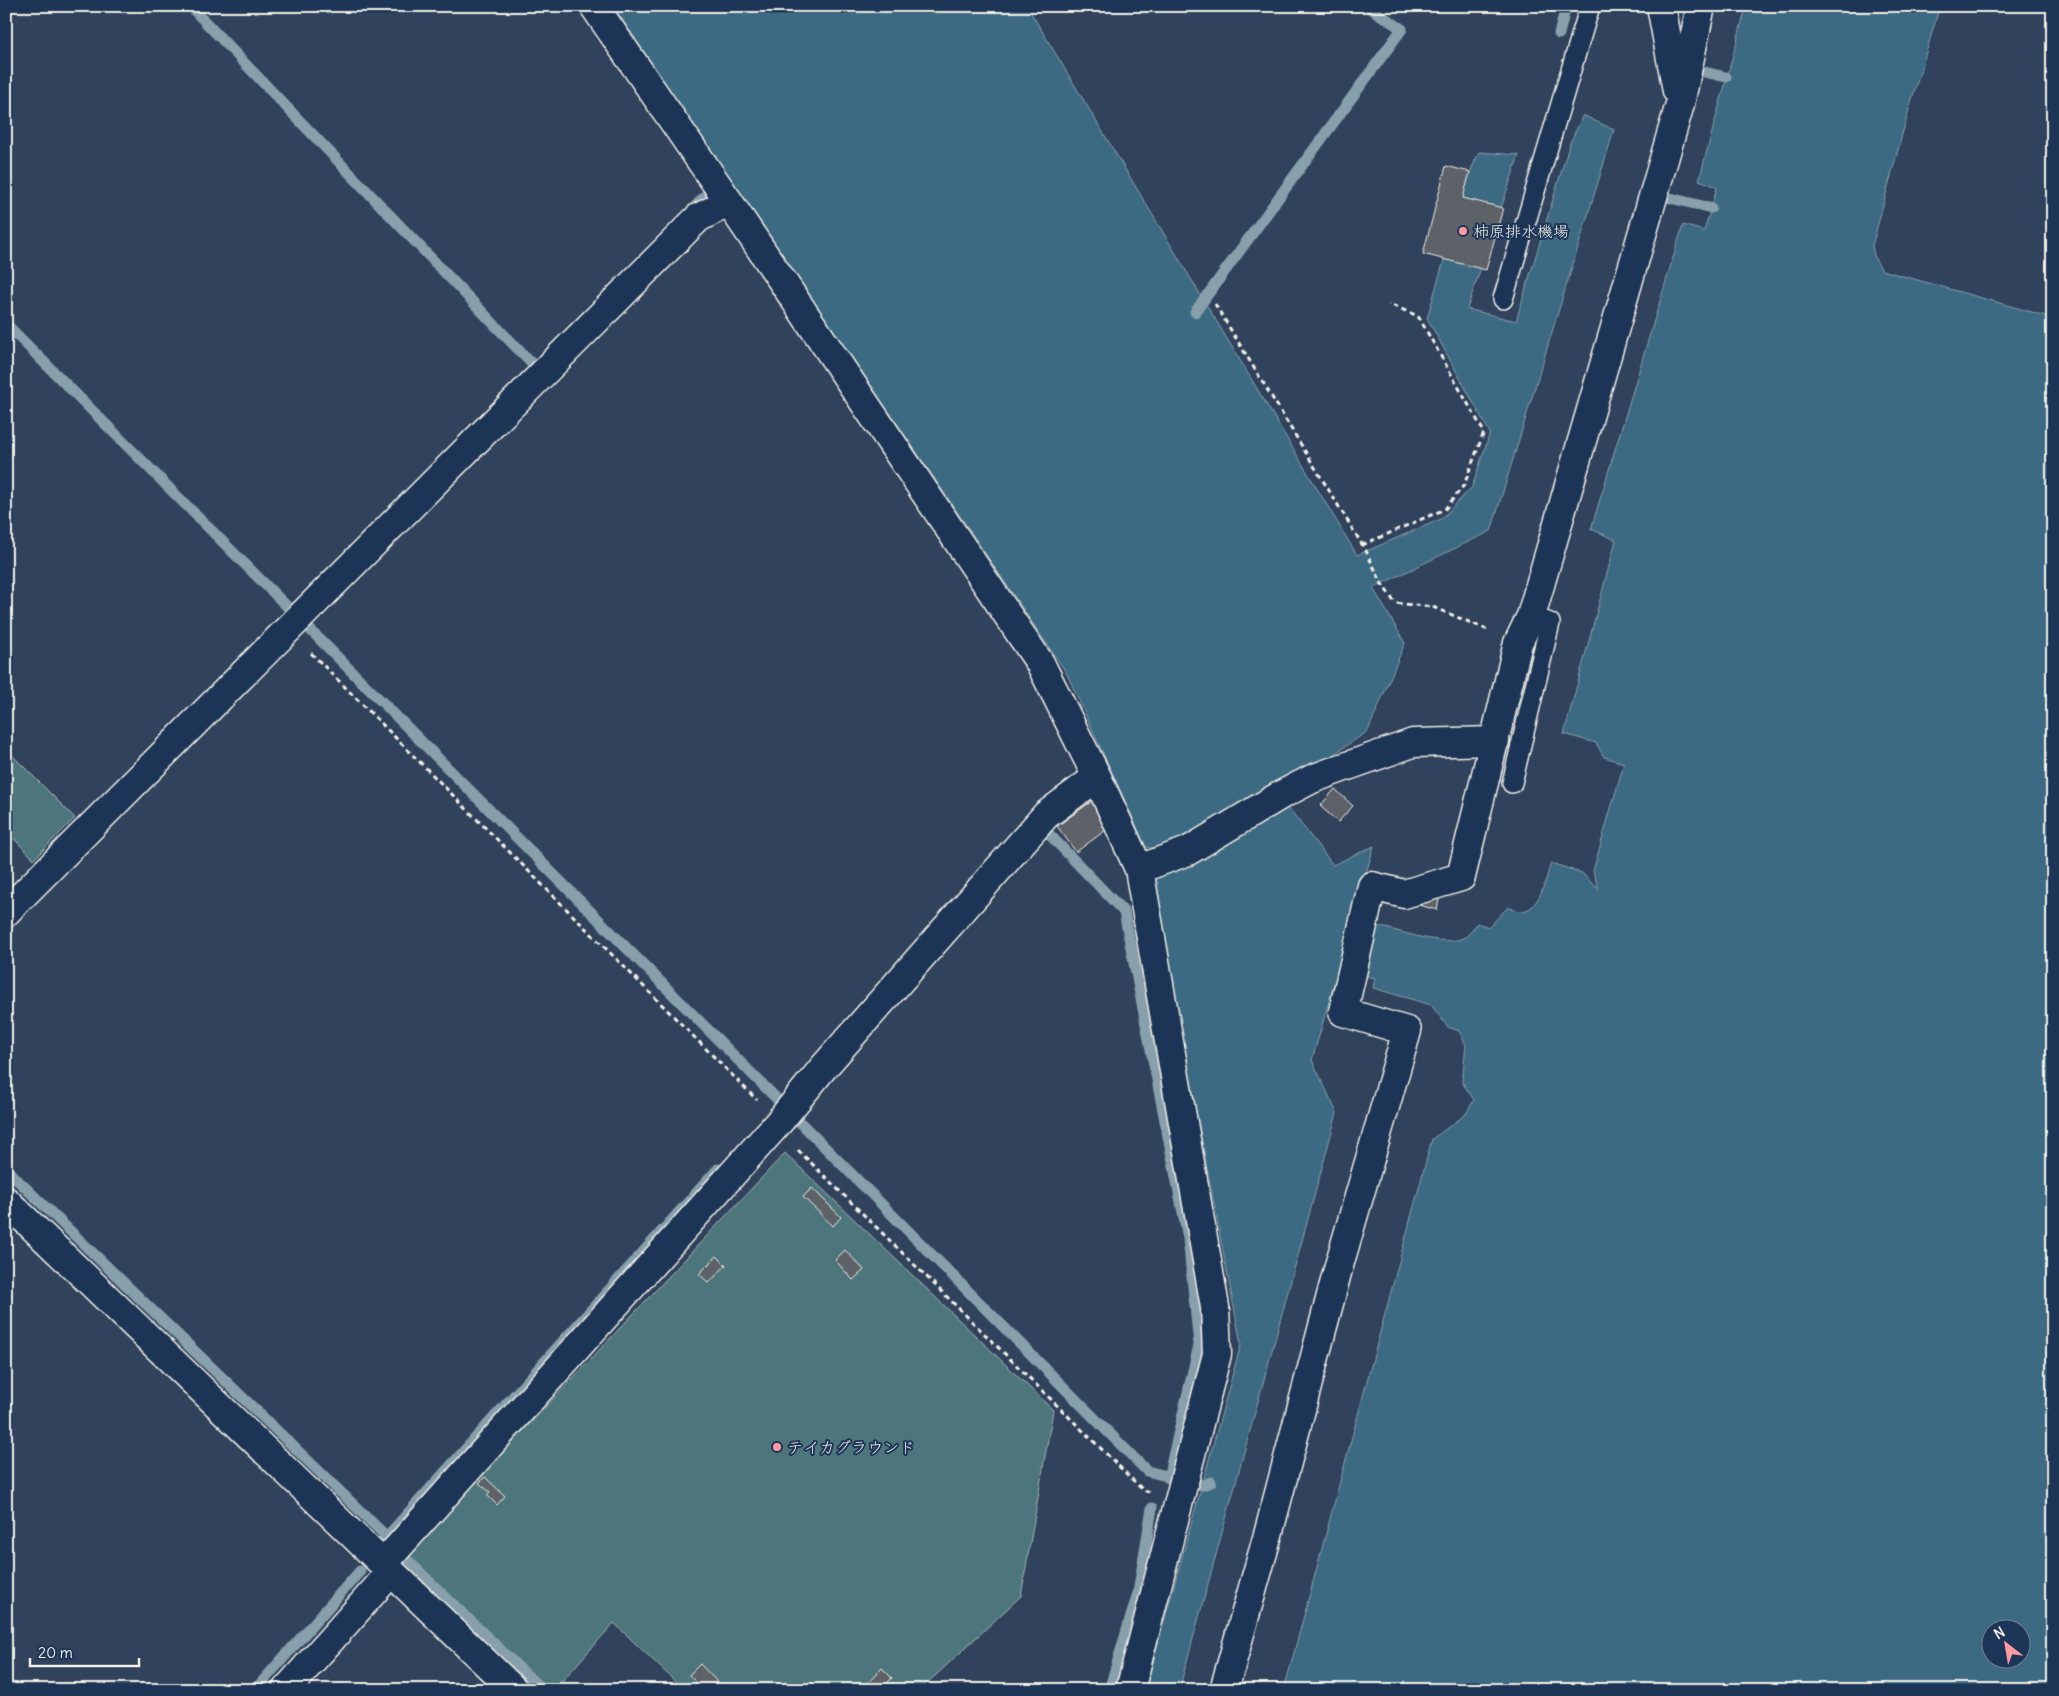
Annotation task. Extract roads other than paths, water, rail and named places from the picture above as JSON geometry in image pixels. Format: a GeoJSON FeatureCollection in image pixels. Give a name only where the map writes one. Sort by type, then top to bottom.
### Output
{"type":"FeatureCollection","features":[{"type":"Feature","properties":{"kind":"street"},"geometry":{"type":"LineString","coordinates":[[594,6],[729,202],[1040,664],[1097,777],[1139,869],[1215,1307],[1217,1354],[1130,1690]]}},
{"type":"Feature","properties":{"kind":"street"},"geometry":{"type":"LineString","coordinates":[[1661,6],[1680,104]]}},
{"type":"Feature","properties":{"kind":"street"},"geometry":{"type":"LineString","coordinates":[[1224,1690],[1269,1531],[1338,1269],[1407,1031],[1343,1012],[1372,886],[1404,894],[1461,876],[1518,643],[1531,616],[1680,104],[1701,6]]}},
{"type":"Feature","properties":{"kind":"street"},"geometry":{"type":"LineString","coordinates":[[6,912],[698,218],[729,202]]}},
{"type":"Feature","properties":{"kind":"street"},"geometry":{"type":"LineString","coordinates":[[1139,869],[1188,851],[1281,795],[1312,779],[1413,743],[1495,741]]}},
{"type":"Feature","properties":{"kind":"street"},"geometry":{"type":"LineString","coordinates":[[286,1690],[387,1568],[778,1113],[1046,815],[1097,777]]}},
{"type":"Feature","properties":{"kind":"street"},"geometry":{"type":"LineString","coordinates":[[6,1201],[514,1690]]}},
{"type":"Feature","properties":{"kind":"lane"},"geometry":{"type":"LineString","coordinates":[[1503,299],[1590,6]]}},
{"type":"Feature","properties":{"kind":"lane"},"geometry":{"type":"LineString","coordinates":[[1512,783],[1550,623],[1531,616]]}},
{"type":"Feature","properties":{"kind":"water"},"geometry":{"type":"Polygon","coordinates":[[[613,6],[1027,6],[1357,555],[1441,519],[1472,487],[1490,433],[1427,318],[1470,172],[1479,152],[1519,155],[1467,309],[1516,321],[1570,143],[1583,115],[1614,130],[1491,531],[1373,588],[1405,643],[1368,731],[1318,765],[1274,789],[1333,865],[1374,846],[1312,1060],[1337,1113],[1179,1690],[1145,1690],[1241,1344],[1151,879],[1164,851],[1146,847],[1066,672],[613,6]]]}},
{"type":"Feature","properties":{"kind":"water"},"geometry":{"type":"Polygon","coordinates":[[[1744,6],[1940,6],[1909,109],[1872,246],[1875,259],[1882,270],[2053,318],[2053,1690],[1284,1690],[1432,1139],[1465,1115],[1474,1100],[1462,1082],[1466,1045],[1459,1031],[1448,1027],[1431,1005],[1373,988],[1375,978],[1364,976],[1378,926],[1428,939],[1448,941],[1464,938],[1477,923],[1489,927],[1508,907],[1520,911],[1527,910],[1533,906],[1541,893],[1551,863],[1582,873],[1599,890],[1593,871],[1624,763],[1604,757],[1596,743],[1564,734],[1616,540],[1591,529],[1683,225],[1704,231],[1717,187],[1699,180],[1744,15],[1744,6]]]}},
{"type":"Feature","properties":{"kind":"waterway"},"geometry":{"type":"LineString","coordinates":[[190,6],[535,367]]}},
{"type":"Feature","properties":{"kind":"waterway"},"geometry":{"type":"LineString","coordinates":[[1195,312],[1402,29],[1367,6]]}},
{"type":"Feature","properties":{"kind":"waterway"},"geometry":{"type":"LineString","coordinates":[[1559,34],[1566,6]]}},
{"type":"Feature","properties":{"kind":"waterway"},"geometry":{"type":"LineString","coordinates":[[1700,71],[1726,77]]}},
{"type":"Feature","properties":{"kind":"waterway"},"geometry":{"type":"LineString","coordinates":[[691,211],[707,194]]}},
{"type":"Feature","properties":{"kind":"waterway"},"geometry":{"type":"LineString","coordinates":[[1666,197],[1711,208]]}},
{"type":"Feature","properties":{"kind":"waterway"},"geometry":{"type":"LineString","coordinates":[[6,324],[1147,1471],[1202,1485],[1211,1482]]}},
{"type":"Feature","properties":{"kind":"waterway"},"geometry":{"type":"LineString","coordinates":[[1046,831],[1124,912],[1188,1238],[1199,1345],[1168,1478]]}},
{"type":"Feature","properties":{"kind":"waterway"},"geometry":{"type":"LineString","coordinates":[[6,1169],[387,1537],[388,1541]]}},
{"type":"Feature","properties":{"kind":"waterway"},"geometry":{"type":"LineString","coordinates":[[383,1541],[718,1169]]}},
{"type":"Feature","properties":{"kind":"waterway"},"geometry":{"type":"LineString","coordinates":[[1109,1690],[1138,1593],[1152,1508]]}},
{"type":"Feature","properties":{"kind":"waterway"},"geometry":{"type":"LineString","coordinates":[[403,1556],[542,1690]]}},
{"type":"Feature","properties":{"kind":"waterway"},"geometry":{"type":"LineString","coordinates":[[255,1690],[360,1571]]}},
{"type":"Feature","properties":{"kind":"place","name":"柿原排水機場"},"geometry":{"type":"Point","coordinates":[1463,231]}},
{"type":"Feature","properties":{"kind":"place","name":"テイカグラウンド"},"geometry":{"type":"Point","coordinates":[777,1447]}}]}
